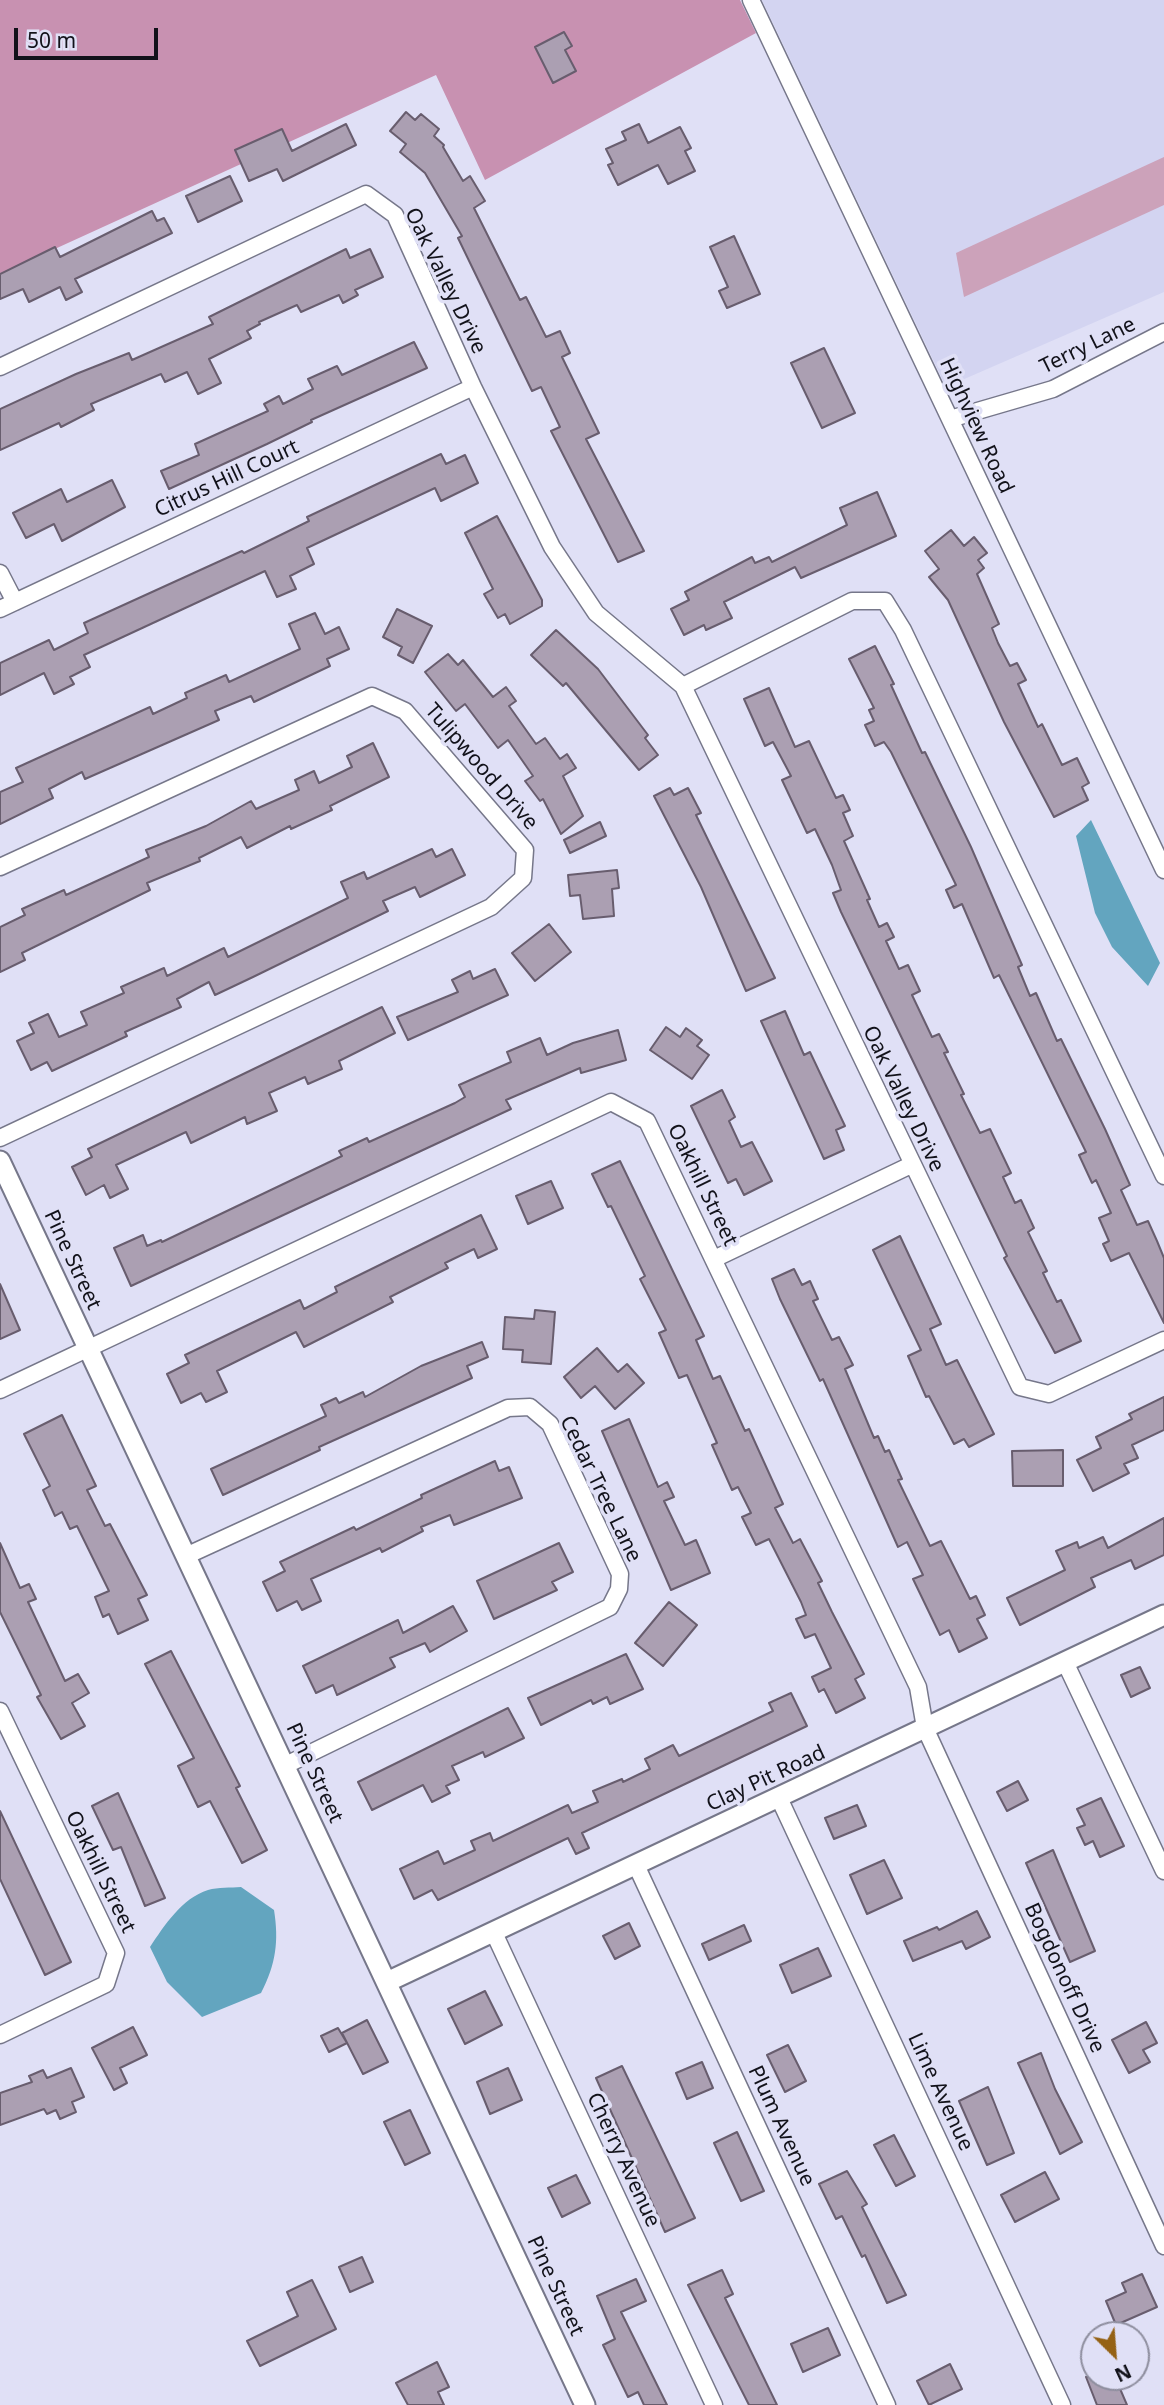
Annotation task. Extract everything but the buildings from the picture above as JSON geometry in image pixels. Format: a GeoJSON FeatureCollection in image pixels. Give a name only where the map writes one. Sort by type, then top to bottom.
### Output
{"type":"FeatureCollection","features":[{"type":"Feature","properties":{"kind":"street","name":"Highview Road"},"geometry":{"type":"LineString","coordinates":[[751,0],[1164,870]]}},
{"type":"Feature","properties":{"kind":"street","name":"Oak Valley Drive"},"geometry":{"type":"LineString","coordinates":[[0,366],[366,194],[395,215],[473,387],[552,547],[596,613],[683,686],[1020,1387],[1049,1394],[1164,1340]]}},
{"type":"Feature","properties":{"kind":"street","name":"Terry Lane"},"geometry":{"type":"LineString","coordinates":[[950,419],[1053,389],[1164,332]]}},
{"type":"Feature","properties":{"kind":"street","name":"Citrus Hill Court"},"geometry":{"type":"LineString","coordinates":[[8,606],[473,387]]}},
{"type":"Feature","properties":{"kind":"street"},"geometry":{"type":"LineString","coordinates":[[0,573],[8,606]]}},
{"type":"Feature","properties":{"kind":"street"},"geometry":{"type":"LineString","coordinates":[[683,686],[852,601],[885,601],[904,630],[1164,1177]]}},
{"type":"Feature","properties":{"kind":"street","name":"Tulipwood Drive"},"geometry":{"type":"LineString","coordinates":[[0,867],[372,695],[405,711],[525,850],[523,877],[492,907],[0,1138]]}},
{"type":"Feature","properties":{"kind":"street","name":"Oakhill Street"},"geometry":{"type":"LineString","coordinates":[[0,1390],[611,1102],[647,1121],[918,1687],[925,1728]]}},
{"type":"Feature","properties":{"kind":"street","name":"Pine Street"},"geometry":{"type":"LineString","coordinates":[[0,1161],[188,1555],[585,2405]]}},
{"type":"Feature","properties":{"kind":"street"},"geometry":{"type":"LineString","coordinates":[[715,1259],[911,1165]]}},
{"type":"Feature","properties":{"kind":"street","name":"Cedar Tree Lane"},"geometry":{"type":"LineString","coordinates":[[188,1555],[508,1408],[530,1407],[550,1423],[620,1574],[619,1589],[610,1607],[286,1765]]}},
{"type":"Feature","properties":{"kind":"street","name":"Clay Pit Road"},"geometry":{"type":"LineString","coordinates":[[387,1982],[1164,1615]]}},
{"type":"Feature","properties":{"kind":"street"},"geometry":{"type":"LineString","coordinates":[[1065,1662],[1164,1871]]}},
{"type":"Feature","properties":{"kind":"street","name":"Oakhill Street"},"geometry":{"type":"LineString","coordinates":[[0,1711],[116,1953],[106,1984],[0,2035]]}},
{"type":"Feature","properties":{"kind":"street","name":"Bogdonoff Drive"},"geometry":{"type":"LineString","coordinates":[[925,1728],[1164,2246]]}},
{"type":"Feature","properties":{"kind":"street","name":"Lime Avenue"},"geometry":{"type":"LineString","coordinates":[[779,1798],[1062,2405]]}},
{"type":"Feature","properties":{"kind":"street","name":"Plum Avenue"},"geometry":{"type":"LineString","coordinates":[[636,1865],[887,2405]]}},
{"type":"Feature","properties":{"kind":"street","name":"Cherry Avenue"},"geometry":{"type":"LineString","coordinates":[[494,1933],[714,2405]]}},
{"type":"Feature","properties":{"kind":"shaded area"},"geometry":{"type":"Polygon","coordinates":[[[0,0],[740,0],[756,33],[485,180],[436,75],[0,274],[0,0]]]}},
{"type":"Feature","properties":{"kind":"shaded area"},"geometry":{"type":"Polygon","coordinates":[[[762,0],[1164,0],[1164,292],[946,387],[762,0]]]}},
{"type":"Feature","properties":{"kind":"shaded area"},"geometry":{"type":"Polygon","coordinates":[[[1164,157],[1164,205],[964,297],[956,253],[1164,157]]]}},
{"type":"Feature","properties":{"kind":"shaded area"},"geometry":{"type":"Polygon","coordinates":[[[1091,820],[1160,963],[1148,986],[1112,947],[1095,913],[1076,836],[1091,820]]]}},
{"type":"Feature","properties":{"kind":"shaded area"},"geometry":{"type":"Polygon","coordinates":[[[241,1887],[274,1910],[276,1942],[270,1972],[261,1993],[202,2017],[167,1982],[150,1947],[174,1914],[190,1899],[212,1889],[241,1887]]]}}]}
